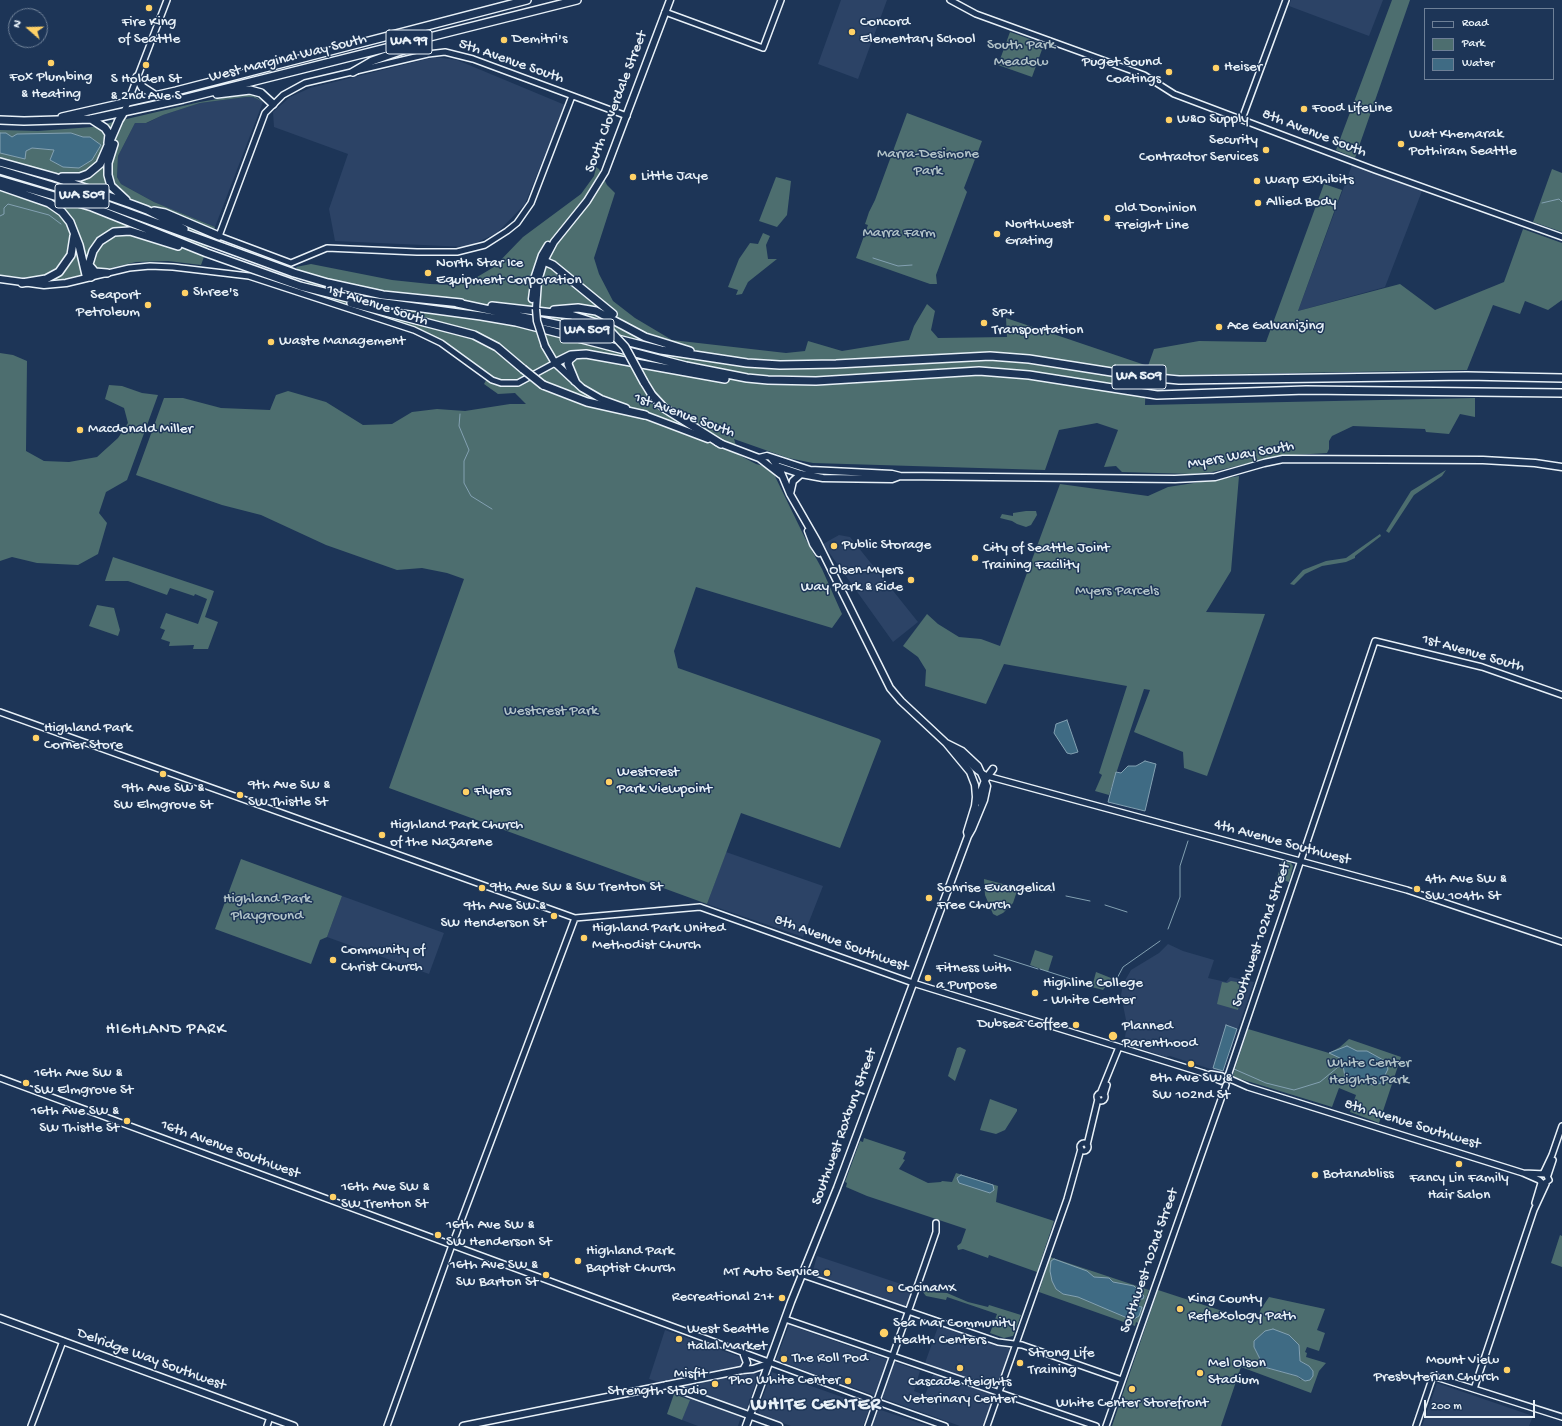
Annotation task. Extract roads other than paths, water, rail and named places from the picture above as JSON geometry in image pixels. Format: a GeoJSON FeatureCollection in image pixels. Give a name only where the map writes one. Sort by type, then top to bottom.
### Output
{"type":"FeatureCollection","features":[{"type":"Feature","properties":{"kind":"highway","name":"West Marginal Way South"},"geometry":{"type":"LineString","coordinates":[[50,120],[156,96],[527,0]]}},
{"type":"Feature","properties":{"kind":"highway","name":"West Marginal Way South"},"geometry":{"type":"LineString","coordinates":[[0,120],[91,119],[184,99],[577,0]]}},
{"type":"Feature","properties":{"kind":"highway"},"geometry":{"type":"LineString","coordinates":[[353,72],[372,61],[389,54],[487,22]]}},
{"type":"Feature","properties":{"kind":"highway"},"geometry":{"type":"LineString","coordinates":[[137,76],[142,87],[156,96]]}},
{"type":"Feature","properties":{"kind":"highway"},"geometry":{"type":"LineString","coordinates":[[184,99],[250,90],[261,93],[273,104]]}},
{"type":"Feature","properties":{"kind":"highway"},"geometry":{"type":"LineString","coordinates":[[54,177],[80,177],[88,174],[100,164],[124,112]]}},
{"type":"Feature","properties":{"kind":"highway"},"geometry":{"type":"LineString","coordinates":[[124,112],[124,119],[108,163],[108,175],[115,191],[131,204]]}},
{"type":"Feature","properties":{"kind":"highway"},"geometry":{"type":"LineString","coordinates":[[91,119],[107,131],[109,139],[108,149]]}},
{"type":"Feature","properties":{"kind":"highway"},"geometry":{"type":"LineString","coordinates":[[0,162],[54,177],[147,210],[206,240]]}},
{"type":"Feature","properties":{"kind":"highway","name":"WA 509"},"geometry":{"type":"LineString","coordinates":[[0,170],[69,191],[294,273],[343,287],[383,295],[457,303],[567,326],[661,350],[747,363],[780,365],[1007,357],[1137,376],[1178,380],[1467,376],[1562,378]]}},
{"type":"Feature","properties":{"kind":"highway","name":"WA 509"},"geometry":{"type":"LineString","coordinates":[[0,180],[92,207],[206,253],[300,286],[354,299],[510,321],[686,366],[747,378],[816,381],[979,371],[1029,375],[1157,395],[1306,390],[1562,393]]}},
{"type":"Feature","properties":{"kind":"highway"},"geometry":{"type":"LineString","coordinates":[[0,186],[56,207],[66,216],[79,245],[89,278]]}},
{"type":"Feature","properties":{"kind":"highway"},"geometry":{"type":"LineString","coordinates":[[147,210],[165,213],[219,236]]}},
{"type":"Feature","properties":{"kind":"highway"},"geometry":{"type":"LineString","coordinates":[[89,278],[89,264],[93,251],[100,241],[109,234],[120,231],[136,232],[204,254],[206,253]]}},
{"type":"Feature","properties":{"kind":"highway"},"geometry":{"type":"LineString","coordinates":[[22,283],[46,279],[59,272],[71,255],[74,234]]}},
{"type":"Feature","properties":{"kind":"highway"},"geometry":{"type":"LineString","coordinates":[[544,261],[553,265],[630,328]]}},
{"type":"Feature","properties":{"kind":"highway"},"geometry":{"type":"LineString","coordinates":[[89,264],[90,269],[95,272],[107,273]]}},
{"type":"Feature","properties":{"kind":"highway"},"geometry":{"type":"LineString","coordinates":[[300,286],[365,307],[474,335],[497,347],[543,385],[587,402],[645,415]]}},
{"type":"Feature","properties":{"kind":"highway"},"geometry":{"type":"LineString","coordinates":[[457,303],[596,310],[659,343],[717,359]]}},
{"type":"Feature","properties":{"kind":"highway"},"geometry":{"type":"LineString","coordinates":[[538,307],[579,317],[596,323],[611,332],[626,348],[652,395],[664,408],[722,444]]}},
{"type":"Feature","properties":{"kind":"highway"},"geometry":{"type":"LineString","coordinates":[[555,363],[571,354],[579,353],[630,361],[708,377],[747,378]]}},
{"type":"Feature","properties":{"kind":"highway"},"geometry":{"type":"LineString","coordinates":[[575,381],[568,364],[570,358],[579,353]]}},
{"type":"Feature","properties":{"kind":"main road","name":"South Cloverdale Street"},"geometry":{"type":"LineString","coordinates":[[555,363],[546,346],[537,321],[538,281],[544,261],[554,242],[596,189],[605,172],[670,0]]}},
{"type":"Feature","properties":{"kind":"main road","name":"South Cloverdale Street"},"geometry":{"type":"LineString","coordinates":[[538,307],[532,300],[532,291],[538,265],[546,248],[573,213],[581,209]]}},
{"type":"Feature","properties":{"kind":"main road","name":"1st Avenue South"},"geometry":{"type":"LineString","coordinates":[[0,279],[22,283],[57,284],[89,278]]}},
{"type":"Feature","properties":{"kind":"main road","name":"1st Avenue South"},"geometry":{"type":"LineString","coordinates":[[555,363],[582,388],[601,398],[763,458]]}},
{"type":"Feature","properties":{"kind":"main road","name":"Myers Way South"},"geometry":{"type":"LineString","coordinates":[[763,458],[798,468],[829,472],[892,474],[900,476],[1198,479],[1215,477],[1270,462],[1319,458],[1483,460],[1562,466]]}},
{"type":"Feature","properties":{"kind":"main road","name":"Myers Way South"},"geometry":{"type":"LineString","coordinates":[[763,458],[780,470],[839,479],[892,478],[900,476]]}},
{"type":"Feature","properties":{"kind":"main road"},"geometry":{"type":"LineString","coordinates":[[763,458],[780,470],[790,494],[808,528],[808,534],[817,552],[824,556],[890,688],[901,701],[946,743],[962,751],[988,777],[975,806]]}},
{"type":"Feature","properties":{"kind":"main road"},"geometry":{"type":"LineString","coordinates":[[780,470],[798,468]]}},
{"type":"Feature","properties":{"kind":"main road"},"geometry":{"type":"LineString","coordinates":[[790,494],[793,481],[801,474]]}},
{"type":"Feature","properties":{"kind":"main road","name":"Southwest Roxbury Street"},"geometry":{"type":"LineString","coordinates":[[946,743],[970,772],[975,785],[975,806],[967,832],[968,836]]}},
{"type":"Feature","properties":{"kind":"main road","name":"Southwest Roxbury Street"},"geometry":{"type":"LineString","coordinates":[[746,1426],[768,1364],[803,1275],[968,836],[980,811],[988,777]]}},
{"type":"Feature","properties":{"kind":"main road","name":"Delridge Way Southwest"},"geometry":{"type":"LineString","coordinates":[[0,1318],[294,1426]]}},
{"type":"Feature","properties":{"kind":"main road"},"geometry":{"type":"LineString","coordinates":[[743,1370],[747,1363],[744,1354]]}},
{"type":"Feature","properties":{"kind":"main road"},"geometry":{"type":"LineString","coordinates":[[463,1426],[753,1369],[768,1364]]}},
{"type":"Feature","properties":{"kind":"main road"},"geometry":{"type":"LineString","coordinates":[[753,1369],[763,1378]]}},
{"type":"Feature","properties":{"kind":"main road"},"geometry":{"type":"LineString","coordinates":[[690,1394],[687,1386],[692,1380]]}},
{"type":"Feature","properties":{"kind":"main road"},"geometry":{"type":"LineString","coordinates":[[666,1385],[779,1426]]}},
{"type":"Feature","properties":{"kind":"street"},"geometry":{"type":"LineString","coordinates":[[124,112],[167,0]]}},
{"type":"Feature","properties":{"kind":"street"},"geometry":{"type":"LineString","coordinates":[[665,12],[763,48],[781,0]]}},
{"type":"Feature","properties":{"kind":"street","name":"8th Avenue South"},"geometry":{"type":"LineString","coordinates":[[950,0],[976,14],[1144,75],[1174,94],[1562,237]]}},
{"type":"Feature","properties":{"kind":"street"},"geometry":{"type":"LineString","coordinates":[[1242,120],[1286,0]]}},
{"type":"Feature","properties":{"kind":"street","name":"5th Avenue South"},"geometry":{"type":"LineString","coordinates":[[219,236],[264,117],[273,104],[300,85],[428,54],[445,52],[473,59],[627,116]]}},
{"type":"Feature","properties":{"kind":"street"},"geometry":{"type":"LineString","coordinates":[[219,236],[291,262],[327,248],[417,252],[457,252],[485,244],[508,231],[523,215],[536,194],[572,96]]}},
{"type":"Feature","properties":{"kind":"street","name":"1st Avenue South"},"geometry":{"type":"LineString","coordinates":[[89,278],[129,268],[162,266],[249,276],[420,333],[441,343],[492,380],[501,384],[518,383],[555,363]]}},
{"type":"Feature","properties":{"kind":"street","name":"1st Avenue South"},"geometry":{"type":"LineString","coordinates":[[1375,642],[1482,666],[1562,695]]}},
{"type":"Feature","properties":{"kind":"street","name":"Southwest 102nd Street"},"geometry":{"type":"LineString","coordinates":[[1106,1426],[1375,642]]}},
{"type":"Feature","properties":{"kind":"street"},"geometry":{"type":"LineString","coordinates":[[0,712],[575,918],[452,1246],[388,1426]]}},
{"type":"Feature","properties":{"kind":"street"},"geometry":{"type":"LineString","coordinates":[[946,743],[988,777]]}},
{"type":"Feature","properties":{"kind":"street","name":"4th Avenue Southwest"},"geometry":{"type":"LineString","coordinates":[[988,777],[1407,890],[1562,942]]}},
{"type":"Feature","properties":{"kind":"street","name":"8th Avenue Southwest"},"geometry":{"type":"LineString","coordinates":[[575,918],[700,907],[913,983],[1543,1178]]}},
{"type":"Feature","properties":{"kind":"street"},"geometry":{"type":"LineString","coordinates":[[987,1426],[1083,1150],[1088,1148],[1085,1144],[1119,1047]]}},
{"type":"Feature","properties":{"kind":"street","name":"16th Avenue Southwest"},"geometry":{"type":"LineString","coordinates":[[0,1078],[768,1364],[945,1426]]}},
{"type":"Feature","properties":{"kind":"street"},"geometry":{"type":"LineString","coordinates":[[1474,1389],[1534,1210],[1543,1178],[1562,1126]]}},
{"type":"Feature","properties":{"kind":"street"},"geometry":{"type":"LineString","coordinates":[[868,1426],[936,1232],[936,1223]]}},
{"type":"Feature","properties":{"kind":"street"},"geometry":{"type":"LineString","coordinates":[[803,1275],[998,1342],[1022,1345],[1122,1380]]}},
{"type":"Feature","properties":{"kind":"street"},"geometry":{"type":"LineString","coordinates":[[785,1319],[1096,1426]]}},
{"type":"Feature","properties":{"kind":"street"},"geometry":{"type":"LineString","coordinates":[[32,1426],[63,1341]]}},
{"type":"Feature","properties":{"kind":"street"},"geometry":{"type":"LineString","coordinates":[[1416,1426],[1433,1376],[1562,1417]]}},
{"type":"Feature","properties":{"kind":"street"},"geometry":{"type":"LineString","coordinates":[[267,1426],[270,1417]]}},
{"type":"Feature","properties":{"kind":"water"},"geometry":{"type":"Polygon","coordinates":[[[0,133],[6,133],[12,137],[17,134],[71,133],[83,137],[90,137],[101,145],[92,160],[79,168],[63,167],[50,160],[54,150],[32,148],[26,151],[25,159],[0,153],[0,133]]]}},
{"type":"Feature","properties":{"kind":"water"},"geometry":{"type":"Polygon","coordinates":[[[1067,720],[1078,752],[1071,754],[1067,753],[1054,733],[1056,724],[1067,720]]]}},
{"type":"Feature","properties":{"kind":"water"},"geometry":{"type":"Polygon","coordinates":[[[1145,761],[1156,764],[1145,811],[1108,802],[1116,772],[1121,773],[1128,766],[1136,766],[1145,761]]]}},
{"type":"Feature","properties":{"kind":"water"},"geometry":{"type":"Polygon","coordinates":[[[1226,1025],[1237,1029],[1223,1071],[1213,1068],[1226,1025]]]}},
{"type":"Feature","properties":{"kind":"water"},"geometry":{"type":"Polygon","coordinates":[[[1347,1046],[1357,1051],[1367,1051],[1385,1061],[1388,1069],[1381,1083],[1373,1085],[1359,1081],[1351,1082],[1345,1077],[1342,1059],[1329,1053],[1347,1046]]]}},
{"type":"Feature","properties":{"kind":"water"},"geometry":{"type":"Polygon","coordinates":[[[961,1175],[993,1185],[994,1190],[990,1193],[959,1183],[957,1178],[961,1175]]]}},
{"type":"Feature","properties":{"kind":"water"},"geometry":{"type":"Polygon","coordinates":[[[1054,1259],[1087,1271],[1094,1277],[1109,1278],[1113,1282],[1134,1286],[1144,1296],[1143,1299],[1134,1298],[1135,1306],[1142,1307],[1139,1316],[1134,1319],[1125,1317],[1078,1297],[1063,1294],[1056,1289],[1052,1281],[1050,1271],[1051,1261],[1054,1259]]]}},
{"type":"Feature","properties":{"kind":"water"},"geometry":{"type":"Polygon","coordinates":[[[1273,1329],[1289,1335],[1299,1345],[1300,1361],[1309,1366],[1313,1371],[1313,1376],[1310,1380],[1305,1381],[1297,1376],[1264,1367],[1254,1347],[1254,1341],[1265,1331],[1273,1329]]]}},
{"type":"Feature","properties":{"kind":"waterway"},"geometry":{"type":"LineString","coordinates":[[1542,203],[1559,199],[1562,202]]}},
{"type":"Feature","properties":{"kind":"waterway"},"geometry":{"type":"LineString","coordinates":[[0,216],[4,214],[4,208],[8,204],[49,215],[61,224]]}},
{"type":"Feature","properties":{"kind":"waterway"},"geometry":{"type":"LineString","coordinates":[[873,258],[898,266],[912,265]]}},
{"type":"Feature","properties":{"kind":"waterway"},"geometry":{"type":"LineString","coordinates":[[460,414],[459,426],[469,450],[464,461],[464,483],[471,496],[492,509]]}},
{"type":"Feature","properties":{"kind":"waterway"},"geometry":{"type":"LineString","coordinates":[[1168,929],[1180,897],[1180,866],[1188,841]]}},
{"type":"Feature","properties":{"kind":"waterway"},"geometry":{"type":"LineString","coordinates":[[1030,887],[1052,892]]}},
{"type":"Feature","properties":{"kind":"waterway"},"geometry":{"type":"LineString","coordinates":[[1066,896],[1090,901]]}},
{"type":"Feature","properties":{"kind":"waterway"},"geometry":{"type":"LineString","coordinates":[[1105,905],[1127,912]]}},
{"type":"Feature","properties":{"kind":"waterway"},"geometry":{"type":"LineString","coordinates":[[1114,984],[1123,967],[1160,941]]}},
{"type":"Feature","properties":{"kind":"waterway"},"geometry":{"type":"LineString","coordinates":[[994,955],[1038,969]]}},
{"type":"Feature","properties":{"kind":"waterway"},"geometry":{"type":"LineString","coordinates":[[1040,969],[1071,979]]}},
{"type":"Feature","properties":{"kind":"waterway"},"geometry":{"type":"LineString","coordinates":[[1234,1069],[1266,1083],[1294,1090],[1320,1082],[1343,1063]]}},
{"type":"Feature","properties":{"kind":"place","name":"Fire King of Seattle"},"geometry":{"type":"Point","coordinates":[149,8]}},
{"type":"Feature","properties":{"kind":"place","name":"Concord Elementary School"},"geometry":{"type":"Point","coordinates":[852,32]}},
{"type":"Feature","properties":{"kind":"place","name":"Demitri's"},"geometry":{"type":"Point","coordinates":[504,40]}},
{"type":"Feature","properties":{"kind":"place","name":"Fox Plumbing & Heating"},"geometry":{"type":"Point","coordinates":[51,63]}},
{"type":"Feature","properties":{"kind":"place","name":"S Holden St & 2nd Ave S"},"geometry":{"type":"Point","coordinates":[146,65]}},
{"type":"Feature","properties":{"kind":"place","name":"Heiser"},"geometry":{"type":"Point","coordinates":[1216,68]}},
{"type":"Feature","properties":{"kind":"place","name":"Puget Sound Coatings"},"geometry":{"type":"Point","coordinates":[1169,72]}},
{"type":"Feature","properties":{"kind":"place","name":"Food LifeLine"},"geometry":{"type":"Point","coordinates":[1304,109]}},
{"type":"Feature","properties":{"kind":"place","name":"W&O Supply"},"geometry":{"type":"Point","coordinates":[1169,120]}},
{"type":"Feature","properties":{"kind":"place","name":"Wat Khemarak Pothiram Seattle"},"geometry":{"type":"Point","coordinates":[1401,144]}},
{"type":"Feature","properties":{"kind":"place","name":"Security Contractor Services"},"geometry":{"type":"Point","coordinates":[1266,150]}},
{"type":"Feature","properties":{"kind":"place","name":"Little Jaye"},"geometry":{"type":"Point","coordinates":[633,177]}},
{"type":"Feature","properties":{"kind":"place","name":"Warp Exhibits"},"geometry":{"type":"Point","coordinates":[1257,181]}},
{"type":"Feature","properties":{"kind":"place","name":"Allied Body"},"geometry":{"type":"Point","coordinates":[1258,203]}},
{"type":"Feature","properties":{"kind":"place","name":"Old Dominion Freight Line"},"geometry":{"type":"Point","coordinates":[1107,218]}},
{"type":"Feature","properties":{"kind":"place","name":"Northwest Grating"},"geometry":{"type":"Point","coordinates":[997,234]}},
{"type":"Feature","properties":{"kind":"place","name":"North Star Ice Equipment Corporation"},"geometry":{"type":"Point","coordinates":[428,273]}},
{"type":"Feature","properties":{"kind":"place","name":"Shree's"},"geometry":{"type":"Point","coordinates":[185,293]}},
{"type":"Feature","properties":{"kind":"place","name":"Seaport Petroleum"},"geometry":{"type":"Point","coordinates":[148,305]}},
{"type":"Feature","properties":{"kind":"place","name":"SP+ Transportation"},"geometry":{"type":"Point","coordinates":[984,323]}},
{"type":"Feature","properties":{"kind":"place","name":"Ace Galvanizing"},"geometry":{"type":"Point","coordinates":[1219,327]}},
{"type":"Feature","properties":{"kind":"place","name":"Waste Management"},"geometry":{"type":"Point","coordinates":[271,342]}},
{"type":"Feature","properties":{"kind":"place","name":"Macdonald Miller"},"geometry":{"type":"Point","coordinates":[80,430]}},
{"type":"Feature","properties":{"kind":"place","name":"Public Storage"},"geometry":{"type":"Point","coordinates":[834,546]}},
{"type":"Feature","properties":{"kind":"place","name":"City of Seattle Joint Training Facility"},"geometry":{"type":"Point","coordinates":[975,558]}},
{"type":"Feature","properties":{"kind":"place","name":"Olsen-Myers Way Park & Ride"},"geometry":{"type":"Point","coordinates":[911,580]}},
{"type":"Feature","properties":{"kind":"place","name":"Highland Park Corner Store"},"geometry":{"type":"Point","coordinates":[36,738]}},
{"type":"Feature","properties":{"kind":"place","name":"9th Ave SW & SW Elmgrove St"},"geometry":{"type":"Point","coordinates":[163,774]}},
{"type":"Feature","properties":{"kind":"place","name":"Westcrest Park Viewpoint"},"geometry":{"type":"Point","coordinates":[609,782]}},
{"type":"Feature","properties":{"kind":"place","name":"Flyers"},"geometry":{"type":"Point","coordinates":[466,792]}},
{"type":"Feature","properties":{"kind":"place","name":"9th Ave SW & SW Thistle St"},"geometry":{"type":"Point","coordinates":[240,795]}},
{"type":"Feature","properties":{"kind":"place","name":"Highland Park Church of the Nazarene"},"geometry":{"type":"Point","coordinates":[382,835]}},
{"type":"Feature","properties":{"kind":"place","name":"9th Ave SW & SW Trenton St"},"geometry":{"type":"Point","coordinates":[482,888]}},
{"type":"Feature","properties":{"kind":"place","name":"4th Ave SW & SW 104th St"},"geometry":{"type":"Point","coordinates":[1417,889]}},
{"type":"Feature","properties":{"kind":"place","name":"Sonrise Evangelical Free Church"},"geometry":{"type":"Point","coordinates":[929,898]}},
{"type":"Feature","properties":{"kind":"place","name":"9th Ave SW & SW Henderson St"},"geometry":{"type":"Point","coordinates":[554,916]}},
{"type":"Feature","properties":{"kind":"place","name":"Highland Park United Methodist Church"},"geometry":{"type":"Point","coordinates":[584,938]}},
{"type":"Feature","properties":{"kind":"place","name":"Community of Christ Church"},"geometry":{"type":"Point","coordinates":[333,960]}},
{"type":"Feature","properties":{"kind":"place","name":"Fitness with a Purpose"},"geometry":{"type":"Point","coordinates":[928,978]}},
{"type":"Feature","properties":{"kind":"place","name":"Highline College - White Center"},"geometry":{"type":"Point","coordinates":[1035,993]}},
{"type":"Feature","properties":{"kind":"place","name":"Dubsea Coffee"},"geometry":{"type":"Point","coordinates":[1076,1025]}},
{"type":"Feature","properties":{"kind":"place","name":"Planned Parenthood"},"geometry":{"type":"Point","coordinates":[1113,1036]}},
{"type":"Feature","properties":{"kind":"place","name":"8th Ave SW & SW 102nd St"},"geometry":{"type":"Point","coordinates":[1191,1064]}},
{"type":"Feature","properties":{"kind":"place","name":"16th Ave SW & SW Elmgrove St"},"geometry":{"type":"Point","coordinates":[26,1083]}},
{"type":"Feature","properties":{"kind":"place","name":"16th Ave SW & SW Thistle St"},"geometry":{"type":"Point","coordinates":[127,1121]}},
{"type":"Feature","properties":{"kind":"place","name":"Fancy Lin Family Hair Salon"},"geometry":{"type":"Point","coordinates":[1459,1164]}},
{"type":"Feature","properties":{"kind":"place","name":"Botanabliss"},"geometry":{"type":"Point","coordinates":[1315,1175]}},
{"type":"Feature","properties":{"kind":"place","name":"16th Ave SW & SW Trenton St"},"geometry":{"type":"Point","coordinates":[333,1197]}},
{"type":"Feature","properties":{"kind":"place","name":"16th Ave SW & SW Henderson St"},"geometry":{"type":"Point","coordinates":[438,1235]}},
{"type":"Feature","properties":{"kind":"place","name":"Highland Park Baptist Church"},"geometry":{"type":"Point","coordinates":[578,1261]}},
{"type":"Feature","properties":{"kind":"place","name":"MT Auto Service"},"geometry":{"type":"Point","coordinates":[827,1273]}},
{"type":"Feature","properties":{"kind":"place","name":"16th Ave SW & SW Barton St"},"geometry":{"type":"Point","coordinates":[546,1275]}},
{"type":"Feature","properties":{"kind":"place","name":"CocinaMX"},"geometry":{"type":"Point","coordinates":[890,1289]}},
{"type":"Feature","properties":{"kind":"place","name":"Recreational 21+"},"geometry":{"type":"Point","coordinates":[782,1298]}},
{"type":"Feature","properties":{"kind":"place","name":"King County Reflexology Path"},"geometry":{"type":"Point","coordinates":[1180,1309]}},
{"type":"Feature","properties":{"kind":"place","name":"Sea Mar Community Health Centers"},"geometry":{"type":"Point","coordinates":[884,1333]}},
{"type":"Feature","properties":{"kind":"place","name":"West Seattle Halal Market"},"geometry":{"type":"Point","coordinates":[679,1339]}},
{"type":"Feature","properties":{"kind":"place","name":"The Roll Pod"},"geometry":{"type":"Point","coordinates":[784,1359]}},
{"type":"Feature","properties":{"kind":"place","name":"Strong Life Training"},"geometry":{"type":"Point","coordinates":[1020,1363]}},
{"type":"Feature","properties":{"kind":"place","name":"Cascade Heights Veterinary Center"},"geometry":{"type":"Point","coordinates":[960,1368]}},
{"type":"Feature","properties":{"kind":"place","name":"Mount View Presbyterian Church"},"geometry":{"type":"Point","coordinates":[1507,1370]}},
{"type":"Feature","properties":{"kind":"place","name":"Mel Olson Stadium"},"geometry":{"type":"Point","coordinates":[1200,1373]}},
{"type":"Feature","properties":{"kind":"place","name":"Pho White Center"},"geometry":{"type":"Point","coordinates":[848,1381]}},
{"type":"Feature","properties":{"kind":"place","name":"Misfit Strength Studio"},"geometry":{"type":"Point","coordinates":[715,1384]}},
{"type":"Feature","properties":{"kind":"place","name":"White Center Storefront"},"geometry":{"type":"Point","coordinates":[1132,1389]}},
{"type":"Feature","properties":{"kind":"district","name":"HIGHLAND PARK"},"geometry":{"type":"Point","coordinates":[166,1031]}},
{"type":"Feature","properties":{"kind":"district","name":"WHITE CENTER"},"geometry":{"type":"Point","coordinates":[816,1406]}},
{"type":"Feature","properties":{"kind":"park label","name":"South Park Meadow"},"geometry":{"type":"Point","coordinates":[1021,54]}},
{"type":"Feature","properties":{"kind":"park label","name":"Marra-Desimone Park"},"geometry":{"type":"Point","coordinates":[928,164]}},
{"type":"Feature","properties":{"kind":"park label","name":"Marra Farm"},"geometry":{"type":"Point","coordinates":[899,234]}},
{"type":"Feature","properties":{"kind":"park label","name":"Myers Parcels"},"geometry":{"type":"Point","coordinates":[1117,592]}},
{"type":"Feature","properties":{"kind":"park label","name":"Westcrest Park"},"geometry":{"type":"Point","coordinates":[551,712]}},
{"type":"Feature","properties":{"kind":"park label","name":"Highland Park Playground"},"geometry":{"type":"Point","coordinates":[267,908]}},
{"type":"Feature","properties":{"kind":"park label","name":"White Center Heights Park"},"geometry":{"type":"Point","coordinates":[1369,1072]}}]}
